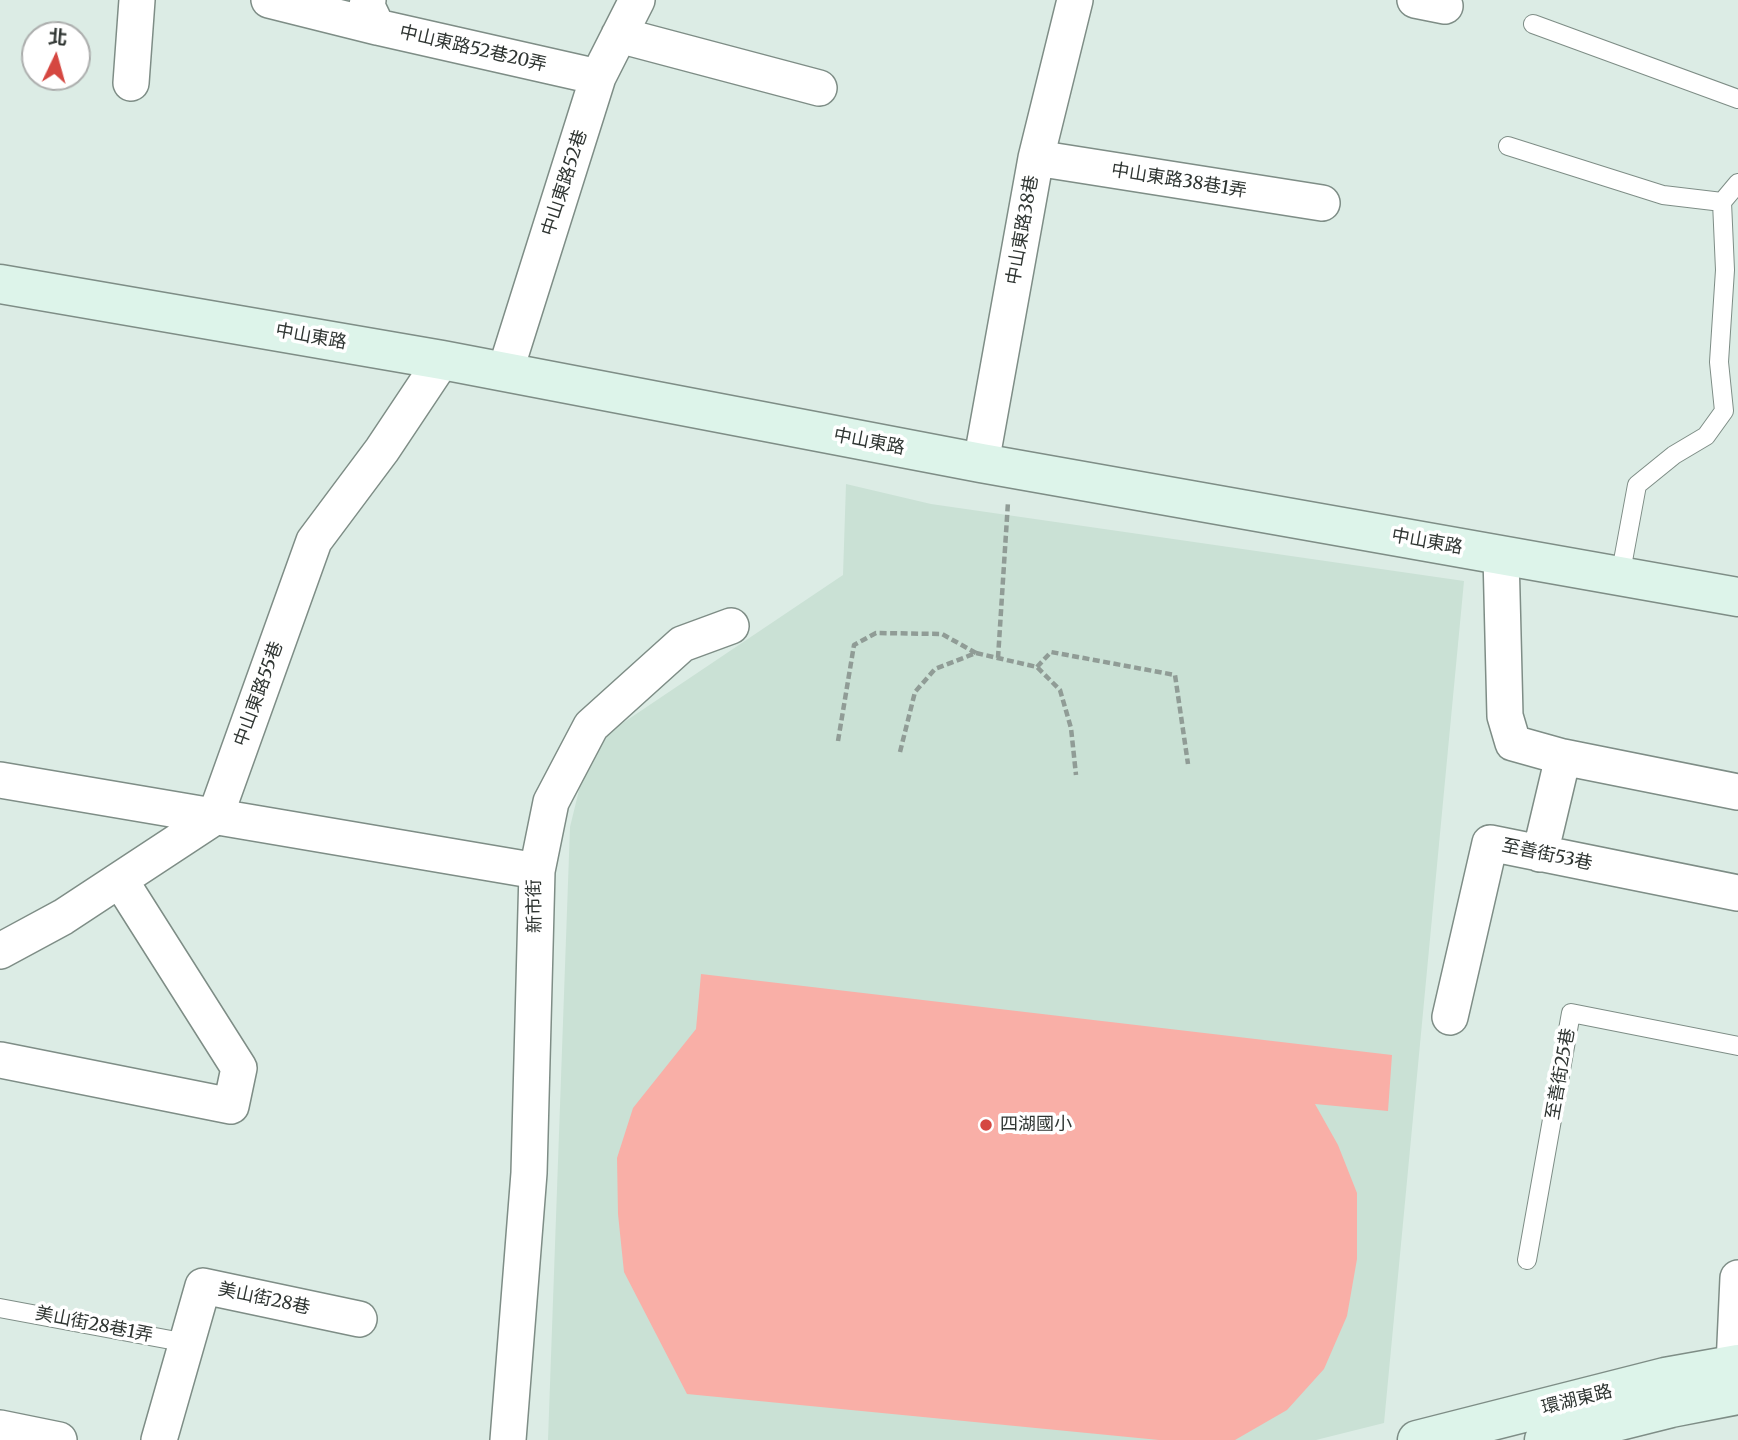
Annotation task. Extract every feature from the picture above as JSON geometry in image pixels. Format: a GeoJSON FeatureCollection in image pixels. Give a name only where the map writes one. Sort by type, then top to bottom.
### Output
{"type":"FeatureCollection","features":[{"type":"Feature","properties":{"kind":"street"},"geometry":{"type":"LineString","coordinates":[[131,83],[136,0]]}},
{"type":"Feature","properties":{"kind":"street","name":"中山東路52巷20弄"},"geometry":{"type":"LineString","coordinates":[[269,0],[372,14],[598,77]]}},
{"type":"Feature","properties":{"kind":"street","name":"中山東路52巷"},"geometry":{"type":"LineString","coordinates":[[505,372],[598,77],[637,0]]}},
{"type":"Feature","properties":{"kind":"street","name":"中山東路38巷"},"geometry":{"type":"LineString","coordinates":[[981,463],[1036,158],[1075,0]]}},
{"type":"Feature","properties":{"kind":"street"},"geometry":{"type":"LineString","coordinates":[[620,35],[819,88]]}},
{"type":"Feature","properties":{"kind":"street","name":"中山東路38巷1弄"},"geometry":{"type":"LineString","coordinates":[[1036,158],[1322,203]]}},
{"type":"Feature","properties":{"kind":"street","name":"中山東路"},"geometry":{"type":"LineString","coordinates":[[0,284],[442,360],[981,463],[1738,597]]}},
{"type":"Feature","properties":{"kind":"street","name":"中山東路55巷"},"geometry":{"type":"LineString","coordinates":[[215,817],[314,541],[382,450],[442,360]]}},
{"type":"Feature","properties":{"kind":"street"},"geometry":{"type":"LineString","coordinates":[[1501,555],[1505,716],[1513,743],[1563,757],[1738,792]]}},
{"type":"Feature","properties":{"kind":"street"},"geometry":{"type":"LineString","coordinates":[[537,871],[551,802],[591,726],[682,644],[731,626]]}},
{"type":"Feature","properties":{"kind":"street"},"geometry":{"type":"LineString","coordinates":[[1540,854],[1563,757]]}},
{"type":"Feature","properties":{"kind":"street","name":"新市街"},"geometry":{"type":"LineString","coordinates":[[0,780],[537,871],[529,1172],[508,1440]]}},
{"type":"Feature","properties":{"kind":"street"},"geometry":{"type":"LineString","coordinates":[[0,951],[63,917],[215,817]]}},
{"type":"Feature","properties":{"kind":"street","name":"至善街53巷"},"geometry":{"type":"LineString","coordinates":[[1450,1017],[1490,843],[1738,893]]}},
{"type":"Feature","properties":{"kind":"street"},"geometry":{"type":"LineString","coordinates":[[0,1060],[231,1106],[239,1068],[120,880]]}},
{"type":"Feature","properties":{"kind":"street"},"geometry":{"type":"LineString","coordinates":[[1737,1376],[1738,1278]]}},
{"type":"Feature","properties":{"kind":"street","name":"美山街28巷"},"geometry":{"type":"LineString","coordinates":[[159,1440],[203,1286],[359,1320]]}},
{"type":"Feature","properties":{"kind":"street","name":"環湖東路"},"geometry":{"type":"LineString","coordinates":[[1417,1440],[1665,1377],[1737,1376]]}},
{"type":"Feature","properties":{"kind":"street","name":"環湖東路"},"geometry":{"type":"LineString","coordinates":[[1544,1440],[1671,1408],[1737,1376]]}},
{"type":"Feature","properties":{"kind":"street"},"geometry":{"type":"LineString","coordinates":[[0,1428],[59,1440]]}},
{"type":"Feature","properties":{"kind":"lane"},"geometry":{"type":"LineString","coordinates":[[1533,24],[1738,99]]}},
{"type":"Feature","properties":{"kind":"lane"},"geometry":{"type":"LineString","coordinates":[[1508,146],[1663,195],[1722,202]]}},
{"type":"Feature","properties":{"kind":"lane"},"geometry":{"type":"LineString","coordinates":[[1619,577],[1637,485],[1674,455],[1706,436],[1724,411],[1719,362],[1725,270],[1722,202],[1738,183]]}},
{"type":"Feature","properties":{"kind":"lane","name":"至善街25巷"},"geometry":{"type":"LineString","coordinates":[[1527,1260],[1571,1013],[1738,1046]]}},
{"type":"Feature","properties":{"kind":"lane","name":"美山街28巷1弄"},"geometry":{"type":"LineString","coordinates":[[0,1308],[187,1343]]}},
{"type":"Feature","properties":{"kind":"path"},"geometry":{"type":"LineString","coordinates":[[998,658],[1008,501]]}},
{"type":"Feature","properties":{"kind":"path"},"geometry":{"type":"LineString","coordinates":[[838,741],[854,645],[876,634],[942,634],[976,653],[1037,667],[1060,690],[1071,728],[1076,775]]}},
{"type":"Feature","properties":{"kind":"path"},"geometry":{"type":"LineString","coordinates":[[1037,667],[1051,652],[1175,675],[1188,764]]}},
{"type":"Feature","properties":{"kind":"path"},"geometry":{"type":"LineString","coordinates":[[900,752],[915,692],[935,669],[976,653]]}},
{"type":"Feature","properties":{"kind":"shaded area","name":"四湖國小"},"geometry":{"type":"Polygon","coordinates":[[[846,484],[931,504],[1464,581],[1384,1423],[1316,1440],[548,1440],[570,827],[590,745],[843,575],[846,484]]]}},
{"type":"Feature","properties":{"kind":"shaded area"},"geometry":{"type":"Polygon","coordinates":[[[701,974],[1392,1055],[1388,1111],[1315,1104],[1338,1145],[1357,1193],[1357,1259],[1347,1316],[1324,1369],[1287,1410],[1235,1440],[1159,1440],[687,1394],[624,1272],[618,1214],[617,1158],[633,1108],[696,1029],[701,974]]]}},
{"type":"Feature","properties":{"kind":"place","name":"四湖國小"},"geometry":{"type":"Point","coordinates":[986,1125]}}]}
